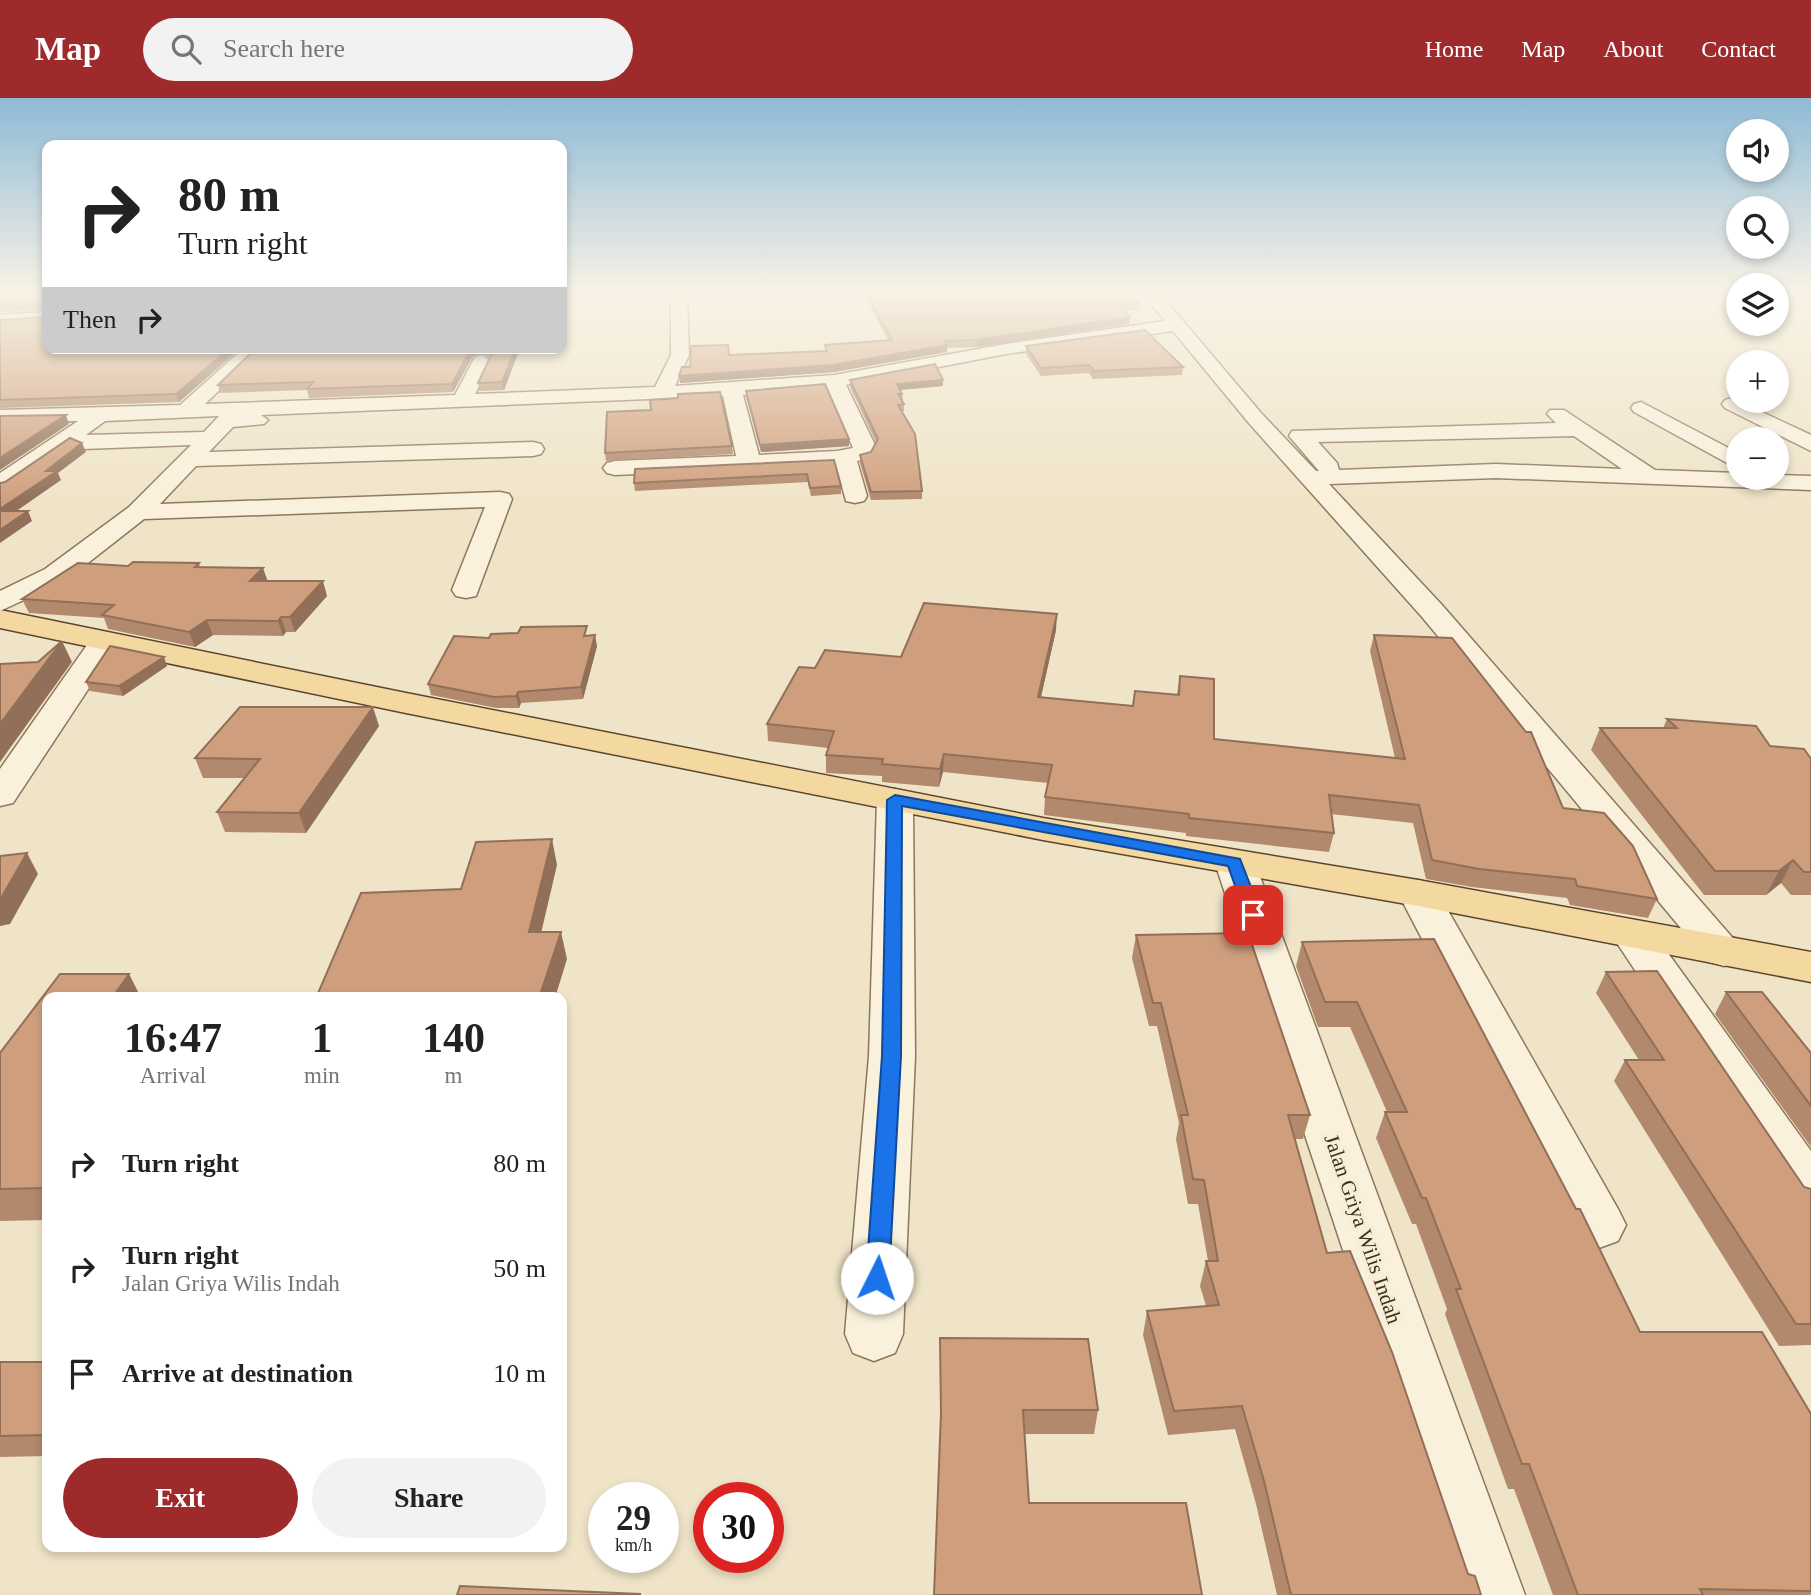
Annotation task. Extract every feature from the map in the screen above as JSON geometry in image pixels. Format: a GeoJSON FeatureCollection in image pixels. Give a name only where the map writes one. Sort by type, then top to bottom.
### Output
{"type":"FeatureCollection","features":[{"type":"Feature","properties":{"kind":"main road"},"geometry":{"type":"LineString","coordinates":[[0,619],[895,800],[1235,863],[1418,893],[1809,969]]}},
{"type":"Feature","properties":{"kind":"street"},"geometry":{"type":"LineString","coordinates":[[186,411],[238,364]]}},
{"type":"Feature","properties":{"kind":"street"},"geometry":{"type":"LineString","coordinates":[[462,400],[481,364]]}},
{"type":"Feature","properties":{"kind":"street"},"geometry":{"type":"LineString","coordinates":[[662,392],[676,364]]}},
{"type":"Feature","properties":{"kind":"street"},"geometry":{"type":"LineString","coordinates":[[0,416],[117,414],[732,390],[834,381],[926,364]]}},
{"type":"Feature","properties":{"kind":"street"},"geometry":{"type":"LineString","coordinates":[[1209,364],[1255,418],[1324,477],[1496,471],[1726,480]]}},
{"type":"Feature","properties":{"kind":"street"},"geometry":{"type":"LineString","coordinates":[[615,468],[749,463],[845,457],[861,453],[865,447],[834,381]]}},
{"type":"Feature","properties":{"kind":"street"},"geometry":{"type":"LineString","coordinates":[[732,390],[749,463]]}},
{"type":"Feature","properties":{"kind":"street"},"geometry":{"type":"LineString","coordinates":[[192,459],[498,427],[540,408]]}},
{"type":"Feature","properties":{"kind":"street"},"geometry":{"type":"LineString","coordinates":[[1641,408],[1726,455]]}},
{"type":"Feature","properties":{"kind":"street"},"geometry":{"type":"LineString","coordinates":[[1554,412],[1651,478]]}},
{"type":"Feature","properties":{"kind":"street"},"geometry":{"type":"LineString","coordinates":[[1750,413],[1811,444]]}},
{"type":"Feature","properties":{"kind":"street"},"geometry":{"type":"LineString","coordinates":[[18,436],[117,414]]}},
{"type":"Feature","properties":{"kind":"street"},"geometry":{"type":"LineString","coordinates":[[0,484],[95,419]]}},
{"type":"Feature","properties":{"kind":"street"},"geometry":{"type":"LineString","coordinates":[[0,602],[55,576],[138,512],[227,421],[498,427],[533,449]]}},
{"type":"Feature","properties":{"kind":"street"},"geometry":{"type":"LineString","coordinates":[[462,499],[498,427]]}},
{"type":"Feature","properties":{"kind":"street"},"geometry":{"type":"LineString","coordinates":[[1579,429],[1300,436],[1324,477],[1432,611],[1724,952]]}},
{"type":"Feature","properties":{"kind":"street"},"geometry":{"type":"LineString","coordinates":[[83,442],[210,438]]}},
{"type":"Feature","properties":{"kind":"street"},"geometry":{"type":"LineString","coordinates":[[845,457],[855,496]]}},
{"type":"Feature","properties":{"kind":"street"},"geometry":{"type":"LineString","coordinates":[[1789,482],[1811,484]]}},
{"type":"Feature","properties":{"kind":"street"},"geometry":{"type":"LineString","coordinates":[[138,512],[500,499],[466,590]]}},
{"type":"Feature","properties":{"kind":"street"},"geometry":{"type":"LineString","coordinates":[[0,795],[105,641]]}},
{"type":"Feature","properties":{"kind":"street"},"geometry":{"type":"LineString","coordinates":[[874,1334],[892,1056],[895,800]]}},
{"type":"Feature","properties":{"kind":"street","name":"Jalan Griya Wilis Indah"},"geometry":{"type":"LineString","coordinates":[[1235,863],[1491,1595]]}},
{"type":"Feature","properties":{"kind":"street"},"geometry":{"type":"LineString","coordinates":[[1418,893],[1599,1225]]}},
{"type":"Feature","properties":{"kind":"street"},"geometry":{"type":"LineString","coordinates":[[1632,934],[1811,1192]]}},
{"type":"Feature","properties":{"kind":"building"},"geometry":{"type":"Polygon","coordinates":[[[0,364],[211,364],[176,394],[0,400],[0,364]]]}},
{"type":"Feature","properties":{"kind":"building"},"geometry":{"type":"Polygon","coordinates":[[[240,364],[463,364],[452,384],[307,389],[313,382],[218,385],[240,364]]]}},
{"type":"Feature","properties":{"kind":"building"},"geometry":{"type":"Polygon","coordinates":[[[487,364],[509,364],[502,382],[478,383],[487,364]]]}},
{"type":"Feature","properties":{"kind":"building"},"geometry":{"type":"Polygon","coordinates":[[[690,364],[839,364],[679,376],[682,367],[690,367],[690,364]]]}},
{"type":"Feature","properties":{"kind":"building"},"geometry":{"type":"Polygon","coordinates":[[[935,364],[943,380],[897,384],[902,394],[898,394],[904,404],[898,405],[915,434],[922,491],[871,492],[860,455],[871,452],[878,439],[850,380],[935,364]]]}},
{"type":"Feature","properties":{"kind":"building"},"geometry":{"type":"Polygon","coordinates":[[[1038,364],[1180,364],[1183,367],[1094,371],[1089,365],[1041,368],[1038,364]]]}},
{"type":"Feature","properties":{"kind":"building"},"geometry":{"type":"Polygon","coordinates":[[[825,384],[849,439],[760,445],[746,391],[825,384]]]}},
{"type":"Feature","properties":{"kind":"building"},"geometry":{"type":"Polygon","coordinates":[[[720,392],[732,446],[605,453],[607,412],[651,410],[650,400],[678,398],[678,394],[720,392]]]}},
{"type":"Feature","properties":{"kind":"building"},"geometry":{"type":"Polygon","coordinates":[[[66,415],[0,458],[0,416],[66,415]]]}},
{"type":"Feature","properties":{"kind":"building"},"geometry":{"type":"Polygon","coordinates":[[[70,438],[82,443],[46,471],[57,471],[0,509],[0,483],[70,438]]]}},
{"type":"Feature","properties":{"kind":"building"},"geometry":{"type":"Polygon","coordinates":[[[834,460],[841,486],[810,488],[807,474],[634,483],[635,469],[834,460]]]}},
{"type":"Feature","properties":{"kind":"building"},"geometry":{"type":"Polygon","coordinates":[[[0,511],[28,511],[0,530],[0,511]]]}},
{"type":"Feature","properties":{"kind":"building"},"geometry":{"type":"Polygon","coordinates":[[[133,562],[199,563],[195,567],[263,568],[250,581],[323,581],[290,617],[281,617],[278,621],[207,620],[189,632],[102,615],[114,605],[22,599],[78,563],[128,566],[133,562]]]}},
{"type":"Feature","properties":{"kind":"building"},"geometry":{"type":"Polygon","coordinates":[[[924,603],[1057,614],[1038,697],[1133,706],[1135,691],[1179,695],[1180,676],[1214,679],[1214,739],[1405,759],[1374,635],[1452,638],[1526,732],[1531,732],[1563,808],[1604,813],[1633,846],[1657,899],[1577,886],[1575,879],[1479,869],[1432,860],[1419,805],[1329,795],[1334,833],[1189,818],[1189,814],[1045,797],[1052,765],[944,754],[940,769],[882,764],[883,759],[826,755],[834,731],[767,724],[799,667],[815,668],[825,650],[901,657],[924,603]]]}},
{"type":"Feature","properties":{"kind":"building"},"geometry":{"type":"Polygon","coordinates":[[[587,626],[584,636],[595,635],[581,687],[518,692],[516,696],[494,697],[428,684],[454,636],[489,638],[491,634],[518,633],[521,627],[587,626]]]}},
{"type":"Feature","properties":{"kind":"building"},"geometry":{"type":"Polygon","coordinates":[[[62,641],[0,724],[0,664],[38,662],[62,641]]]}},
{"type":"Feature","properties":{"kind":"building"},"geometry":{"type":"Polygon","coordinates":[[[110,646],[164,657],[119,686],[86,682],[110,646]]]}},
{"type":"Feature","properties":{"kind":"building"},"geometry":{"type":"Polygon","coordinates":[[[240,707],[373,707],[299,813],[217,812],[260,759],[195,758],[240,707]]]}},
{"type":"Feature","properties":{"kind":"building"},"geometry":{"type":"Polygon","coordinates":[[[1667,719],[1756,726],[1770,746],[1804,749],[1811,759],[1811,872],[1804,872],[1793,860],[1779,871],[1715,871],[1600,728],[1677,728],[1667,719]]]}},
{"type":"Feature","properties":{"kind":"building"},"geometry":{"type":"Polygon","coordinates":[[[552,839],[529,932],[561,932],[541,992],[319,992],[361,893],[461,889],[476,842],[552,839]]]}},
{"type":"Feature","properties":{"kind":"building"},"geometry":{"type":"Polygon","coordinates":[[[27,853],[0,900],[0,856],[27,853]]]}},
{"type":"Feature","properties":{"kind":"building"},"geometry":{"type":"Polygon","coordinates":[[[1248,933],[1310,1115],[1288,1115],[1327,1253],[1350,1251],[1392,1352],[1468,1574],[1475,1576],[1481,1595],[1291,1595],[1264,1481],[1242,1406],[1174,1411],[1147,1311],[1219,1305],[1206,1261],[1218,1261],[1204,1180],[1193,1179],[1181,1115],[1188,1115],[1161,1003],[1153,1003],[1136,935],[1248,933]]]}},
{"type":"Feature","properties":{"kind":"building"},"geometry":{"type":"Polygon","coordinates":[[[1434,939],[1576,1209],[1580,1209],[1640,1332],[1762,1332],[1811,1414],[1811,1591],[1700,1589],[1703,1595],[1578,1595],[1529,1464],[1522,1464],[1456,1289],[1461,1289],[1426,1198],[1422,1198],[1385,1112],[1407,1112],[1357,1002],[1325,1002],[1302,942],[1434,939]]]}},
{"type":"Feature","properties":{"kind":"building"},"geometry":{"type":"Polygon","coordinates":[[[1657,971],[1804,1187],[1811,1189],[1811,1324],[1796,1324],[1625,1060],[1664,1060],[1606,972],[1657,971]]]}},
{"type":"Feature","properties":{"kind":"building"},"geometry":{"type":"Polygon","coordinates":[[[60,974],[129,974],[116,992],[46,992],[60,974]]]}},
{"type":"Feature","properties":{"kind":"building"},"geometry":{"type":"Polygon","coordinates":[[[1726,992],[1762,992],[1811,1053],[1811,1106],[1726,992]]]}},
{"type":"Feature","properties":{"kind":"building"},"geometry":{"type":"Polygon","coordinates":[[[42,998],[42,1188],[0,1189],[0,1053],[42,998]]]}},
{"type":"Feature","properties":{"kind":"building"},"geometry":{"type":"Polygon","coordinates":[[[940,1338],[1088,1339],[1098,1410],[1023,1410],[1029,1503],[1186,1503],[1202,1595],[934,1595],[941,1413],[940,1338]]]}},
{"type":"Feature","properties":{"kind":"building"},"geometry":{"type":"Polygon","coordinates":[[[0,1362],[42,1362],[42,1435],[0,1436],[0,1362]]]}},
{"type":"Feature","properties":{"kind":"building"},"geometry":{"type":"Polygon","coordinates":[[[460,1586],[640,1594],[640,1595],[457,1595],[460,1586]]]}},
{"type":"Feature","properties":{"kind":"route"},"geometry":{"type":"LineString","coordinates":[[877,1278],[892,1056],[895,800],[1235,863],[1253,915]]}}]}
